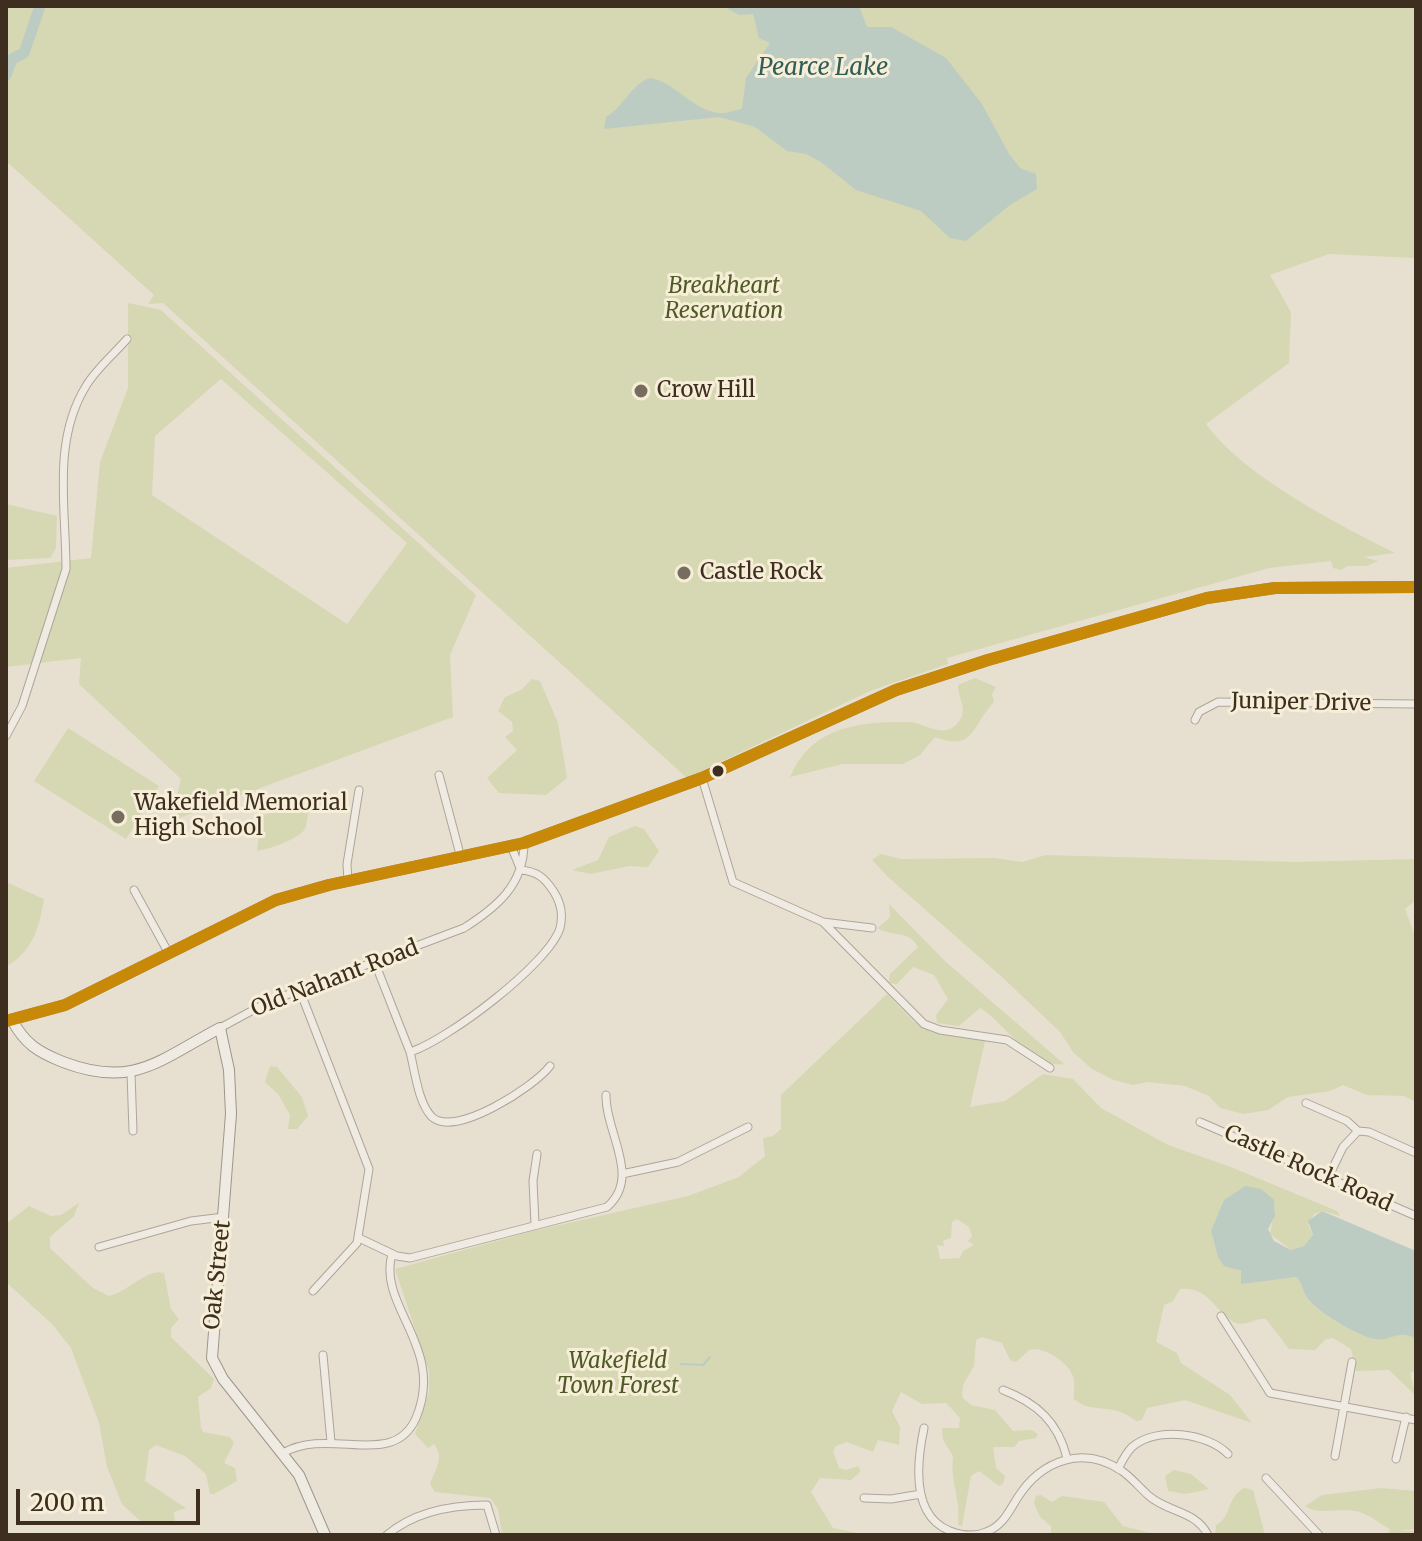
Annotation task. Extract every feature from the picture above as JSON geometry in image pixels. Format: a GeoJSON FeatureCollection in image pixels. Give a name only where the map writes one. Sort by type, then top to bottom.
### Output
{"type":"FeatureCollection","features":[{"type":"Feature","properties":{"kind":"main road"},"geometry":{"type":"LineString","coordinates":[[9,1020],[26,1018],[82,998],[265,904],[348,881],[524,843],[702,778],[896,690],[1192,602],[1275,588],[1416,587]]}},
{"type":"Feature","properties":{"kind":"main road"},"geometry":{"type":"LineString","coordinates":[[26,1018],[31,1039],[42,1053]]}},
{"type":"Feature","properties":{"kind":"main road","name":"Old Nahant Road"},"geometry":{"type":"LineString","coordinates":[[9,1020],[29,1046],[97,1073],[131,1073],[220,1028]]}},
{"type":"Feature","properties":{"kind":"main road","name":"Oak Street"},"geometry":{"type":"LineString","coordinates":[[220,1028],[231,1099],[212,1358],[223,1379],[305,1485],[325,1535]]}},
{"type":"Feature","properties":{"kind":"street"},"geometry":{"type":"LineString","coordinates":[[6,736],[22,706],[66,569],[64,464],[67,433],[86,385],[127,339]]}},
{"type":"Feature","properties":{"kind":"street","name":"Juniper Drive"},"geometry":{"type":"LineString","coordinates":[[1195,720],[1199,712],[1218,702],[1416,704]]}},
{"type":"Feature","properties":{"kind":"street"},"geometry":{"type":"LineString","coordinates":[[439,775],[461,858]]}},
{"type":"Feature","properties":{"kind":"street"},"geometry":{"type":"LineString","coordinates":[[702,778],[731,881],[755,895],[823,922],[872,928]]}},
{"type":"Feature","properties":{"kind":"street"},"geometry":{"type":"LineString","coordinates":[[348,881],[347,864],[359,790]]}},
{"type":"Feature","properties":{"kind":"street","name":"Old Nahant Road"},"geometry":{"type":"LineString","coordinates":[[220,1028],[257,1007],[446,936],[475,921],[508,894],[520,870],[524,843]]}},
{"type":"Feature","properties":{"kind":"street"},"geometry":{"type":"LineString","coordinates":[[410,1052],[436,1041],[477,1013],[535,961],[557,935],[561,912],[555,895],[540,875],[520,870],[511,846]]}},
{"type":"Feature","properties":{"kind":"street"},"geometry":{"type":"LineString","coordinates":[[134,890],[168,952]]}},
{"type":"Feature","properties":{"kind":"street"},"geometry":{"type":"LineString","coordinates":[[823,922],[924,1024],[947,1032],[1007,1040],[1050,1068]]}},
{"type":"Feature","properties":{"kind":"street"},"geometry":{"type":"LineString","coordinates":[[375,963],[410,1052],[427,1109],[436,1119],[448,1124],[464,1121],[531,1084],[550,1066]]}},
{"type":"Feature","properties":{"kind":"street"},"geometry":{"type":"LineString","coordinates":[[300,991],[368,1161],[369,1176],[359,1238],[351,1253],[313,1291]]}},
{"type":"Feature","properties":{"kind":"street"},"geometry":{"type":"LineString","coordinates":[[131,1073],[133,1131]]}},
{"type":"Feature","properties":{"kind":"street"},"geometry":{"type":"LineString","coordinates":[[359,1238],[392,1254],[410,1258],[607,1207],[619,1191],[622,1174],[606,1112],[606,1095]]}},
{"type":"Feature","properties":{"kind":"street"},"geometry":{"type":"LineString","coordinates":[[1306,1103],[1347,1121],[1358,1131],[1416,1153]]}},
{"type":"Feature","properties":{"kind":"street","name":"Castle Rock Road"},"geometry":{"type":"LineString","coordinates":[[1200,1122],[1416,1216]]}},
{"type":"Feature","properties":{"kind":"street"},"geometry":{"type":"LineString","coordinates":[[622,1174],[678,1162],[748,1127]]}},
{"type":"Feature","properties":{"kind":"street"},"geometry":{"type":"LineString","coordinates":[[1328,1178],[1346,1143],[1358,1131]]}},
{"type":"Feature","properties":{"kind":"street"},"geometry":{"type":"LineString","coordinates":[[535,1224],[533,1181],[537,1154]]}},
{"type":"Feature","properties":{"kind":"street"},"geometry":{"type":"LineString","coordinates":[[99,1247],[191,1221],[224,1217]]}},
{"type":"Feature","properties":{"kind":"street"},"geometry":{"type":"LineString","coordinates":[[283,1453],[309,1442],[393,1443],[409,1431],[420,1406],[424,1368],[391,1281],[392,1254]]}},
{"type":"Feature","properties":{"kind":"street"},"geometry":{"type":"LineString","coordinates":[[1221,1316],[1270,1393],[1416,1420]]}},
{"type":"Feature","properties":{"kind":"street"},"geometry":{"type":"LineString","coordinates":[[323,1355],[331,1442]]}},
{"type":"Feature","properties":{"kind":"street"},"geometry":{"type":"LineString","coordinates":[[1335,1456],[1347,1407],[1352,1362]]}},
{"type":"Feature","properties":{"kind":"street"},"geometry":{"type":"LineString","coordinates":[[1003,1390],[1026,1399],[1044,1413],[1060,1436],[1067,1458]]}},
{"type":"Feature","properties":{"kind":"street"},"geometry":{"type":"LineString","coordinates":[[1396,1459],[1406,1417]]}},
{"type":"Feature","properties":{"kind":"street"},"geometry":{"type":"LineString","coordinates":[[924,1428],[918,1462],[921,1494],[926,1508],[941,1526],[961,1534],[979,1534],[1003,1521],[1037,1474],[1067,1458],[1091,1459],[1118,1469],[1155,1501],[1194,1517],[1208,1535]]}},
{"type":"Feature","properties":{"kind":"street"},"geometry":{"type":"LineString","coordinates":[[1118,1469],[1135,1445],[1161,1437],[1202,1438],[1217,1443],[1228,1454]]}},
{"type":"Feature","properties":{"kind":"street"},"geometry":{"type":"LineString","coordinates":[[1266,1478],[1319,1535]]}},
{"type":"Feature","properties":{"kind":"street"},"geometry":{"type":"LineString","coordinates":[[864,1498],[891,1499],[921,1494]]}},
{"type":"Feature","properties":{"kind":"street"},"geometry":{"type":"LineString","coordinates":[[387,1535],[410,1520],[449,1507],[476,1505],[487,1505],[491,1510],[496,1535]]}},
{"type":"Feature","properties":{"kind":"green space","name":"Breakheart Reservation"},"geometry":{"type":"Polygon","coordinates":[[[6,6],[1416,6],[1416,258],[1329,254],[1270,275],[1291,312],[1289,363],[1206,424],[1222,443],[1267,480],[1320,513],[1395,553],[1364,557],[1378,561],[1367,566],[1347,566],[1341,570],[1333,568],[1331,561],[1269,568],[947,658],[948,664],[870,691],[687,778],[163,303],[148,304],[154,295],[6,161],[6,6]]]}},
{"type":"Feature","properties":{"kind":"green space"},"geometry":{"type":"Polygon","coordinates":[[[128,303],[161,310],[476,595],[450,655],[453,717],[171,821],[181,779],[79,684],[81,658],[6,667],[6,568],[91,558],[100,462],[128,388],[128,303]],[[221,379],[155,436],[152,495],[347,624],[407,543],[221,379]]]}},
{"type":"Feature","properties":{"kind":"green space"},"geometry":{"type":"Polygon","coordinates":[[[6,504],[57,516],[56,548],[50,558],[6,560],[6,504]]]}},
{"type":"Feature","properties":{"kind":"green space"},"geometry":{"type":"Polygon","coordinates":[[[975,678],[996,687],[992,694],[994,702],[965,739],[948,741],[935,737],[920,755],[903,764],[843,764],[790,777],[811,747],[839,730],[891,722],[910,722],[940,730],[952,728],[962,714],[958,685],[975,678]]]}},
{"type":"Feature","properties":{"kind":"green space"},"geometry":{"type":"Polygon","coordinates":[[[532,679],[540,681],[558,723],[567,778],[546,795],[499,793],[487,778],[517,750],[505,737],[513,731],[512,722],[498,711],[505,697],[521,690],[532,679]]]}},
{"type":"Feature","properties":{"kind":"green space"},"geometry":{"type":"Polygon","coordinates":[[[68,728],[159,786],[126,839],[34,781],[68,728]]]}},
{"type":"Feature","properties":{"kind":"green space"},"geometry":{"type":"Polygon","coordinates":[[[312,799],[316,804],[299,835],[257,851],[259,834],[255,818],[312,799]]]}},
{"type":"Feature","properties":{"kind":"green space"},"geometry":{"type":"Polygon","coordinates":[[[635,826],[644,829],[659,851],[648,867],[629,866],[591,874],[572,870],[598,860],[609,837],[635,826]]]}},
{"type":"Feature","properties":{"kind":"green space"},"geometry":{"type":"Polygon","coordinates":[[[881,854],[901,859],[994,858],[1022,862],[1046,855],[1295,862],[1416,859],[1416,900],[1405,909],[1416,939],[1416,1102],[1404,1096],[1367,1095],[1343,1085],[1330,1091],[1288,1097],[1268,1110],[1244,1114],[1220,1108],[1209,1096],[1185,1086],[1148,1082],[1133,1085],[1114,1080],[1092,1069],[1073,1052],[1060,1032],[1002,977],[888,877],[872,860],[881,854]]]}},
{"type":"Feature","properties":{"kind":"green space"},"geometry":{"type":"Polygon","coordinates":[[[6,882],[44,899],[40,920],[29,946],[6,967],[6,882]]]}},
{"type":"Feature","properties":{"kind":"green space"},"geometry":{"type":"Polygon","coordinates":[[[889,904],[946,962],[1064,1064],[1052,1064],[1030,1053],[980,1008],[959,1026],[937,1023],[936,1015],[948,999],[934,975],[913,967],[897,984],[889,983],[890,974],[918,947],[905,935],[878,928],[890,917],[889,904]]]}},
{"type":"Feature","properties":{"kind":"green space","name":"Wakefield Town Forest"},"geometry":{"type":"Polygon","coordinates":[[[887,994],[913,1021],[931,1032],[985,1041],[970,1107],[1005,1101],[1043,1074],[1073,1079],[1101,1108],[1168,1145],[1231,1167],[1337,1211],[1340,1216],[1322,1211],[1314,1214],[1308,1225],[1313,1235],[1304,1246],[1291,1250],[1270,1234],[1275,1208],[1245,1186],[1229,1197],[1211,1231],[1218,1257],[1255,1281],[1296,1277],[1312,1304],[1328,1317],[1358,1333],[1374,1339],[1405,1335],[1416,1339],[1416,1371],[1410,1373],[1416,1396],[1389,1370],[1356,1371],[1351,1349],[1333,1338],[1326,1339],[1315,1350],[1289,1349],[1266,1319],[1243,1324],[1234,1322],[1205,1295],[1180,1289],[1173,1301],[1164,1305],[1156,1342],[1177,1353],[1181,1363],[1230,1395],[1252,1423],[1185,1400],[1147,1408],[1142,1420],[1136,1421],[1119,1411],[1081,1404],[1074,1399],[1072,1374],[1054,1356],[1035,1349],[1029,1350],[1016,1362],[1010,1360],[1002,1343],[982,1337],[976,1340],[974,1366],[963,1385],[962,1397],[971,1405],[995,1410],[1013,1431],[1031,1430],[1038,1434],[1036,1438],[1019,1441],[1014,1447],[993,1447],[996,1468],[1005,1476],[1003,1484],[999,1486],[979,1471],[971,1476],[962,1526],[958,1525],[953,1456],[943,1440],[942,1428],[959,1428],[960,1418],[946,1403],[922,1404],[901,1392],[892,1411],[900,1427],[899,1445],[878,1440],[873,1452],[847,1442],[836,1446],[833,1451],[839,1468],[846,1470],[859,1466],[860,1472],[851,1480],[820,1478],[811,1492],[833,1528],[866,1535],[502,1535],[498,1509],[490,1498],[435,1492],[430,1484],[439,1454],[434,1444],[428,1448],[415,1434],[429,1392],[429,1371],[395,1269],[533,1231],[688,1196],[739,1177],[765,1156],[763,1138],[773,1136],[781,1129],[781,1095],[887,994]],[[957,1219],[952,1222],[951,1238],[943,1241],[944,1246],[937,1245],[940,1259],[960,1258],[963,1251],[974,1245],[968,1241],[972,1236],[969,1227],[957,1219]]]}},
{"type":"Feature","properties":{"kind":"green space"},"geometry":{"type":"Polygon","coordinates":[[[270,1066],[277,1067],[302,1097],[308,1116],[297,1129],[288,1129],[290,1115],[278,1094],[265,1082],[270,1066]]]}},
{"type":"Feature","properties":{"kind":"green space"},"geometry":{"type":"Polygon","coordinates":[[[79,1203],[74,1216],[50,1237],[50,1248],[93,1288],[109,1296],[151,1274],[164,1273],[171,1309],[179,1319],[171,1328],[171,1337],[214,1379],[211,1388],[198,1397],[201,1428],[203,1432],[230,1437],[234,1443],[224,1463],[235,1468],[237,1481],[214,1494],[210,1494],[206,1474],[185,1456],[156,1445],[149,1450],[145,1481],[186,1508],[174,1512],[175,1524],[140,1521],[122,1504],[107,1467],[99,1423],[71,1348],[52,1324],[6,1282],[6,1224],[29,1206],[51,1216],[61,1215],[79,1203]]]}},
{"type":"Feature","properties":{"kind":"green space"},"geometry":{"type":"Polygon","coordinates":[[[1174,1470],[1191,1474],[1209,1489],[1186,1494],[1168,1491],[1165,1476],[1174,1470]]]}},
{"type":"Feature","properties":{"kind":"green space"},"geometry":{"type":"Polygon","coordinates":[[[1244,1488],[1253,1490],[1265,1535],[1215,1535],[1216,1525],[1225,1517],[1234,1497],[1244,1488]]]}},
{"type":"Feature","properties":{"kind":"green space"},"geometry":{"type":"Polygon","coordinates":[[[1381,1488],[1416,1491],[1416,1529],[1399,1531],[1416,1531],[1416,1535],[1387,1535],[1390,1529],[1360,1512],[1317,1510],[1305,1506],[1322,1495],[1381,1488]]]}},
{"type":"Feature","properties":{"kind":"green space"},"geometry":{"type":"Polygon","coordinates":[[[1041,1495],[1052,1502],[1062,1496],[1104,1502],[1123,1526],[1158,1535],[1051,1535],[1051,1526],[1040,1517],[1034,1503],[1036,1496],[1041,1495]]]}},
{"type":"Feature","properties":{"kind":"water","name":"Pearce Lake"},"geometry":{"type":"Polygon","coordinates":[[[723,6],[859,6],[867,27],[891,27],[946,58],[982,104],[1009,154],[1020,168],[1036,174],[1037,189],[1010,205],[966,241],[950,238],[921,211],[856,190],[821,162],[806,154],[787,151],[755,127],[719,117],[604,129],[606,117],[637,86],[650,78],[659,80],[708,111],[721,113],[742,109],[746,78],[770,43],[759,38],[753,14],[739,15],[723,6]]]}},
{"type":"Feature","properties":{"kind":"water"},"geometry":{"type":"Polygon","coordinates":[[[1245,1186],[1261,1189],[1274,1200],[1275,1216],[1268,1229],[1274,1241],[1291,1250],[1304,1246],[1313,1235],[1308,1221],[1322,1211],[1416,1251],[1416,1339],[1400,1335],[1374,1339],[1348,1328],[1313,1304],[1296,1277],[1241,1284],[1241,1271],[1224,1266],[1218,1257],[1211,1231],[1224,1200],[1245,1186]]]}},
{"type":"Feature","properties":{"kind":"waterway"},"geometry":{"type":"LineString","coordinates":[[6,75],[12,59],[24,53],[40,6]]}},
{"type":"Feature","properties":{"kind":"waterway"},"geometry":{"type":"LineString","coordinates":[[681,1364],[703,1365],[710,1357]]}},
{"type":"Feature","properties":{"kind":"transit line"},"geometry":{"type":"LineString","coordinates":[[6,1021],[65,1005],[276,900],[329,885],[524,843],[702,778],[896,690],[988,660],[1207,598],[1275,588],[1416,587]]}},
{"type":"Feature","properties":{"kind":"place","name":"Crow Hill"},"geometry":{"type":"Point","coordinates":[641,391]}},
{"type":"Feature","properties":{"kind":"place","name":"Castle Rock"},"geometry":{"type":"Point","coordinates":[684,573]}},
{"type":"Feature","properties":{"kind":"place","name":"Wakefield Memorial High School"},"geometry":{"type":"Point","coordinates":[118,817]}}]}
